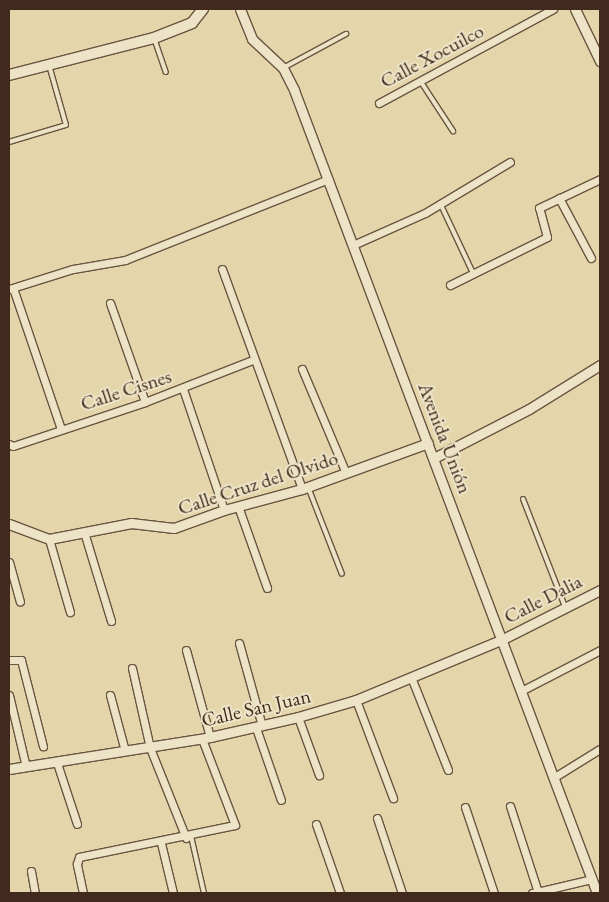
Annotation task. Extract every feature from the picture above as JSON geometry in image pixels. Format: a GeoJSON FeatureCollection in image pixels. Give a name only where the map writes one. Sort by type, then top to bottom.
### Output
{"type":"FeatureCollection","features":[{"type":"Feature","properties":{"kind":"main road"},"geometry":{"type":"LineString","coordinates":[[9,76],[48,64],[154,38],[192,23],[203,9]]}},
{"type":"Feature","properties":{"kind":"street","name":"Avenida Unión"},"geometry":{"type":"LineString","coordinates":[[240,9],[252,40],[283,68],[329,179],[597,893]]}},
{"type":"Feature","properties":{"kind":"street","name":"Calle Xocuilco"},"geometry":{"type":"LineString","coordinates":[[379,103],[553,9]]}},
{"type":"Feature","properties":{"kind":"street"},"geometry":{"type":"LineString","coordinates":[[575,9],[600,61]]}},
{"type":"Feature","properties":{"kind":"street"},"geometry":{"type":"LineString","coordinates":[[353,245],[440,203],[510,162]]}},
{"type":"Feature","properties":{"kind":"street"},"geometry":{"type":"LineString","coordinates":[[450,285],[547,237],[548,230],[538,210],[600,178]]}},
{"type":"Feature","properties":{"kind":"street"},"geometry":{"type":"LineString","coordinates":[[60,429],[11,288],[73,269],[125,260],[329,179]]}},
{"type":"Feature","properties":{"kind":"street"},"geometry":{"type":"LineString","coordinates":[[559,198],[591,258]]}},
{"type":"Feature","properties":{"kind":"street"},"geometry":{"type":"LineString","coordinates":[[222,269],[253,360],[305,488]]}},
{"type":"Feature","properties":{"kind":"street"},"geometry":{"type":"LineString","coordinates":[[110,303],[145,402]]}},
{"type":"Feature","properties":{"kind":"street","name":"Calle Cisnes"},"geometry":{"type":"LineString","coordinates":[[9,444],[13,446],[183,389],[253,360]]}},
{"type":"Feature","properties":{"kind":"street"},"geometry":{"type":"LineString","coordinates":[[434,458],[529,409],[600,365]]}},
{"type":"Feature","properties":{"kind":"street"},"geometry":{"type":"LineString","coordinates":[[302,369],[346,473]]}},
{"type":"Feature","properties":{"kind":"street"},"geometry":{"type":"LineString","coordinates":[[183,389],[224,510]]}},
{"type":"Feature","properties":{"kind":"street","name":"Calle Cruz del Olvido"},"geometry":{"type":"LineString","coordinates":[[49,539],[131,523],[174,528],[224,510],[305,488],[428,443]]}},
{"type":"Feature","properties":{"kind":"street"},"geometry":{"type":"LineString","coordinates":[[238,506],[268,588]]}},
{"type":"Feature","properties":{"kind":"street"},"geometry":{"type":"LineString","coordinates":[[9,524],[49,539],[70,612]]}},
{"type":"Feature","properties":{"kind":"street"},"geometry":{"type":"LineString","coordinates":[[84,532],[111,621]]}},
{"type":"Feature","properties":{"kind":"street"},"geometry":{"type":"LineString","coordinates":[[9,562],[20,602]]}},
{"type":"Feature","properties":{"kind":"street","name":"Calle Dalia"},"geometry":{"type":"LineString","coordinates":[[501,640],[600,590]]}},
{"type":"Feature","properties":{"kind":"street","name":"Calle San Juan"},"geometry":{"type":"LineString","coordinates":[[9,769],[57,763],[206,738],[298,717],[356,700],[501,640]]}},
{"type":"Feature","properties":{"kind":"street"},"geometry":{"type":"LineString","coordinates":[[239,643],[259,727],[281,800]]}},
{"type":"Feature","properties":{"kind":"street"},"geometry":{"type":"LineString","coordinates":[[83,893],[77,859],[154,840],[161,843],[235,825],[206,738],[186,650]]}},
{"type":"Feature","properties":{"kind":"street"},"geometry":{"type":"LineString","coordinates":[[521,691],[600,650]]}},
{"type":"Feature","properties":{"kind":"street"},"geometry":{"type":"LineString","coordinates":[[9,660],[20,659],[43,746]]}},
{"type":"Feature","properties":{"kind":"street"},"geometry":{"type":"LineString","coordinates":[[132,668],[150,748],[188,837]]}},
{"type":"Feature","properties":{"kind":"street"},"geometry":{"type":"LineString","coordinates":[[411,677],[448,770]]}},
{"type":"Feature","properties":{"kind":"street"},"geometry":{"type":"LineString","coordinates":[[9,695],[26,767]]}},
{"type":"Feature","properties":{"kind":"street"},"geometry":{"type":"LineString","coordinates":[[110,695],[125,751]]}},
{"type":"Feature","properties":{"kind":"street"},"geometry":{"type":"LineString","coordinates":[[356,700],[393,798]]}},
{"type":"Feature","properties":{"kind":"street"},"geometry":{"type":"LineString","coordinates":[[298,717],[319,775]]}},
{"type":"Feature","properties":{"kind":"street"},"geometry":{"type":"LineString","coordinates":[[553,778],[600,749]]}},
{"type":"Feature","properties":{"kind":"street"},"geometry":{"type":"LineString","coordinates":[[57,763],[77,824]]}},
{"type":"Feature","properties":{"kind":"street"},"geometry":{"type":"LineString","coordinates":[[510,806],[535,893],[592,879]]}},
{"type":"Feature","properties":{"kind":"street"},"geometry":{"type":"LineString","coordinates":[[465,808],[494,893]]}},
{"type":"Feature","properties":{"kind":"street"},"geometry":{"type":"LineString","coordinates":[[377,818],[402,893]]}},
{"type":"Feature","properties":{"kind":"street"},"geometry":{"type":"LineString","coordinates":[[316,824],[340,893]]}},
{"type":"Feature","properties":{"kind":"street"},"geometry":{"type":"LineString","coordinates":[[161,843],[173,893]]}},
{"type":"Feature","properties":{"kind":"street"},"geometry":{"type":"LineString","coordinates":[[31,871],[35,893]]}},
{"type":"Feature","properties":{"kind":"lane"},"geometry":{"type":"LineString","coordinates":[[283,68],[346,34]]}},
{"type":"Feature","properties":{"kind":"lane"},"geometry":{"type":"LineString","coordinates":[[154,38],[166,72]]}},
{"type":"Feature","properties":{"kind":"lane"},"geometry":{"type":"LineString","coordinates":[[9,142],[66,125],[48,64]]}},
{"type":"Feature","properties":{"kind":"lane"},"geometry":{"type":"LineString","coordinates":[[421,82],[453,131]]}},
{"type":"Feature","properties":{"kind":"lane"},"geometry":{"type":"LineString","coordinates":[[440,203],[473,273]]}},
{"type":"Feature","properties":{"kind":"lane"},"geometry":{"type":"LineString","coordinates":[[305,488],[342,574]]}},
{"type":"Feature","properties":{"kind":"lane"},"geometry":{"type":"LineString","coordinates":[[523,499],[565,607]]}},
{"type":"Feature","properties":{"kind":"lane"},"geometry":{"type":"LineString","coordinates":[[188,837],[204,893]]}}]}
